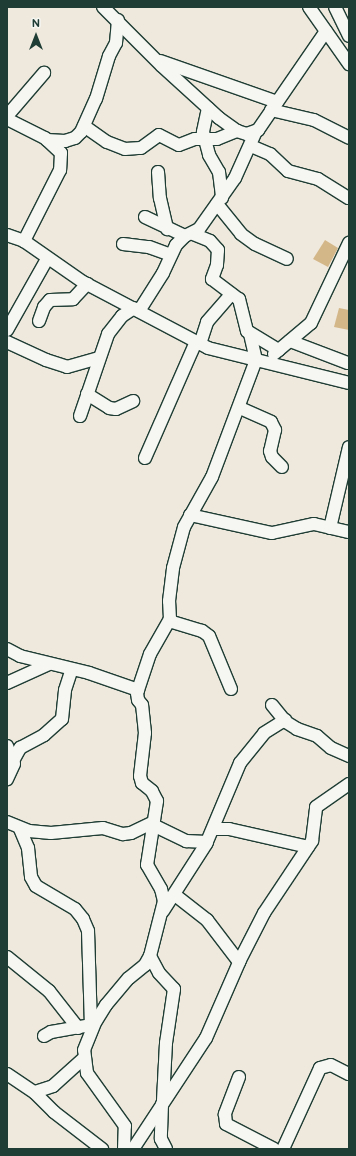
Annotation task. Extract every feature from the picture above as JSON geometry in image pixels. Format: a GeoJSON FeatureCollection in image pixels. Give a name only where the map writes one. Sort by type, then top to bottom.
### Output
{"type":"FeatureCollection","features":[{"type":"Feature","properties":{"kind":"street"},"geometry":{"type":"LineString","coordinates":[[103,7],[118,20],[155,59],[208,108],[237,131],[247,134],[256,131]]}},
{"type":"Feature","properties":{"kind":"street"},"geometry":{"type":"LineString","coordinates":[[335,7],[349,36]]}},
{"type":"Feature","properties":{"kind":"street"},"geometry":{"type":"LineString","coordinates":[[312,8],[349,64]]}},
{"type":"Feature","properties":{"kind":"street"},"geometry":{"type":"LineString","coordinates":[[47,140],[65,141],[75,138],[84,126],[96,99],[109,56],[116,43],[118,20]]}},
{"type":"Feature","properties":{"kind":"street"},"geometry":{"type":"LineString","coordinates":[[80,416],[108,334],[119,318],[137,309],[163,273],[176,246],[199,229],[219,201],[251,146],[256,131],[326,31]]}},
{"type":"Feature","properties":{"kind":"street"},"geometry":{"type":"LineString","coordinates":[[155,59],[274,106],[314,120],[349,138]]}},
{"type":"Feature","properties":{"kind":"street"},"geometry":{"type":"LineString","coordinates":[[24,241],[60,170],[61,153],[47,140],[7,118],[44,73]]}},
{"type":"Feature","properties":{"kind":"street"},"geometry":{"type":"LineString","coordinates":[[208,108],[204,126],[205,140],[209,155],[219,172],[219,201],[242,234],[255,244],[287,259]]}},
{"type":"Feature","properties":{"kind":"street"},"geometry":{"type":"LineString","coordinates":[[84,126],[107,142],[125,149],[141,148],[159,135],[175,145],[195,139],[218,139],[237,131]]}},
{"type":"Feature","properties":{"kind":"street"},"geometry":{"type":"LineString","coordinates":[[251,146],[270,154],[288,171],[318,179],[349,198]]}},
{"type":"Feature","properties":{"kind":"street"},"geometry":{"type":"LineString","coordinates":[[158,172],[160,198],[167,229]]}},
{"type":"Feature","properties":{"kind":"street"},"geometry":{"type":"LineString","coordinates":[[145,217],[167,229],[210,241],[218,250],[217,265],[212,279],[241,304],[244,324],[250,334],[260,361]]}},
{"type":"Feature","properties":{"kind":"street"},"geometry":{"type":"LineString","coordinates":[[7,235],[24,241],[47,259],[87,284],[137,309],[208,348],[347,382],[349,362],[290,340]]}},
{"type":"Feature","properties":{"kind":"street"},"geometry":{"type":"LineString","coordinates":[[91,1028],[106,1005],[129,978],[146,965],[150,956],[164,901],[162,889],[147,865],[149,839],[154,824],[157,801],[152,791],[142,783],[140,776],[145,733],[138,690],[159,634],[170,618],[173,568],[181,535],[190,515],[212,477],[260,361],[279,350],[311,323],[349,243]]}},
{"type":"Feature","properties":{"kind":"street"},"geometry":{"type":"LineString","coordinates":[[123,244],[149,247],[171,255]]}},
{"type":"Feature","properties":{"kind":"street"},"geometry":{"type":"LineString","coordinates":[[7,330],[47,259]]}},
{"type":"Feature","properties":{"kind":"street"},"geometry":{"type":"LineString","coordinates":[[39,320],[44,307],[50,300],[73,300],[87,284]]}},
{"type":"Feature","properties":{"kind":"street"},"geometry":{"type":"LineString","coordinates":[[145,458],[207,322],[231,294]]}},
{"type":"Feature","properties":{"kind":"street"},"geometry":{"type":"LineString","coordinates":[[110,296],[119,318]]}},
{"type":"Feature","properties":{"kind":"street"},"geometry":{"type":"LineString","coordinates":[[250,334],[279,350]]}},
{"type":"Feature","properties":{"kind":"street"},"geometry":{"type":"LineString","coordinates":[[7,342],[46,360],[67,366],[99,358]]}},
{"type":"Feature","properties":{"kind":"street"},"geometry":{"type":"LineString","coordinates":[[87,394],[109,408],[116,409],[133,400]]}},
{"type":"Feature","properties":{"kind":"street"},"geometry":{"type":"LineString","coordinates":[[240,408],[271,422],[275,430],[270,451],[272,457],[282,466]]}},
{"type":"Feature","properties":{"kind":"street"},"geometry":{"type":"LineString","coordinates":[[330,528],[349,447]]}},
{"type":"Feature","properties":{"kind":"street"},"geometry":{"type":"LineString","coordinates":[[190,515],[272,533],[314,524],[349,532]]}},
{"type":"Feature","properties":{"kind":"street"},"geometry":{"type":"LineString","coordinates":[[170,618],[172,622],[202,631],[209,636],[231,689]]}},
{"type":"Feature","properties":{"kind":"street"},"geometry":{"type":"LineString","coordinates":[[7,649],[20,656],[36,658],[49,664],[116,681],[138,690]]}},
{"type":"Feature","properties":{"kind":"street"},"geometry":{"type":"LineString","coordinates":[[7,683],[49,664]]}},
{"type":"Feature","properties":{"kind":"street"},"geometry":{"type":"LineString","coordinates":[[7,779],[12,772],[10,754],[44,735],[62,719],[65,690],[72,669]]}},
{"type":"Feature","properties":{"kind":"street"},"geometry":{"type":"LineString","coordinates":[[272,705],[285,720],[297,729],[316,736],[331,748],[349,756]]}},
{"type":"Feature","properties":{"kind":"street"},"geometry":{"type":"LineString","coordinates":[[160,915],[175,895],[207,842],[226,790],[240,763],[264,733],[285,720]]}},
{"type":"Feature","properties":{"kind":"street"},"geometry":{"type":"LineString","coordinates":[[133,1149],[206,1038],[238,962],[264,913],[308,848],[314,832],[313,815],[316,807],[349,784]]}},
{"type":"Feature","properties":{"kind":"street"},"geometry":{"type":"LineString","coordinates":[[7,822],[20,829],[51,833],[103,828],[118,833],[129,833],[149,839],[173,836]]}},
{"type":"Feature","properties":{"kind":"street"},"geometry":{"type":"LineString","coordinates":[[129,833],[154,824]]}},
{"type":"Feature","properties":{"kind":"street"},"geometry":{"type":"LineString","coordinates":[[154,824],[173,836],[186,841],[207,842]]}},
{"type":"Feature","properties":{"kind":"street"},"geometry":{"type":"LineString","coordinates":[[20,829],[28,848],[31,876],[36,886],[75,909],[83,919],[88,931],[90,955],[91,1028],[84,1058],[87,1073],[125,1126],[124,1149]]}},
{"type":"Feature","properties":{"kind":"street"},"geometry":{"type":"LineString","coordinates":[[213,829],[229,829],[308,848]]}},
{"type":"Feature","properties":{"kind":"street"},"geometry":{"type":"LineString","coordinates":[[175,895],[207,920],[238,962]]}},
{"type":"Feature","properties":{"kind":"street"},"geometry":{"type":"LineString","coordinates":[[150,956],[159,974],[174,989],[166,1043],[162,1103],[161,1139],[166,1149]]}},
{"type":"Feature","properties":{"kind":"street"},"geometry":{"type":"LineString","coordinates":[[7,957],[49,991],[78,1028]]}},
{"type":"Feature","properties":{"kind":"street"},"geometry":{"type":"LineString","coordinates":[[44,1036],[51,1032],[78,1028],[91,1028]]}},
{"type":"Feature","properties":{"kind":"street"},"geometry":{"type":"LineString","coordinates":[[35,1092],[53,1086],[84,1058]]}},
{"type":"Feature","properties":{"kind":"street"},"geometry":{"type":"LineString","coordinates":[[283,1149],[320,1068],[332,1065],[349,1074]]}},
{"type":"Feature","properties":{"kind":"street"},"geometry":{"type":"LineString","coordinates":[[7,1074],[35,1092],[54,1112],[102,1149]]}},
{"type":"Feature","properties":{"kind":"street"},"geometry":{"type":"LineString","coordinates":[[239,1077],[225,1114],[226,1124],[274,1149]]}},
{"type":"Feature","properties":{"kind":"building"},"geometry":{"type":"Polygon","coordinates":[[[325,240],[338,248],[328,267],[313,259],[325,240]]]}},
{"type":"Feature","properties":{"kind":"building"},"geometry":{"type":"Polygon","coordinates":[[[339,308],[349,310],[349,330],[334,327],[339,308]]]}}]}
